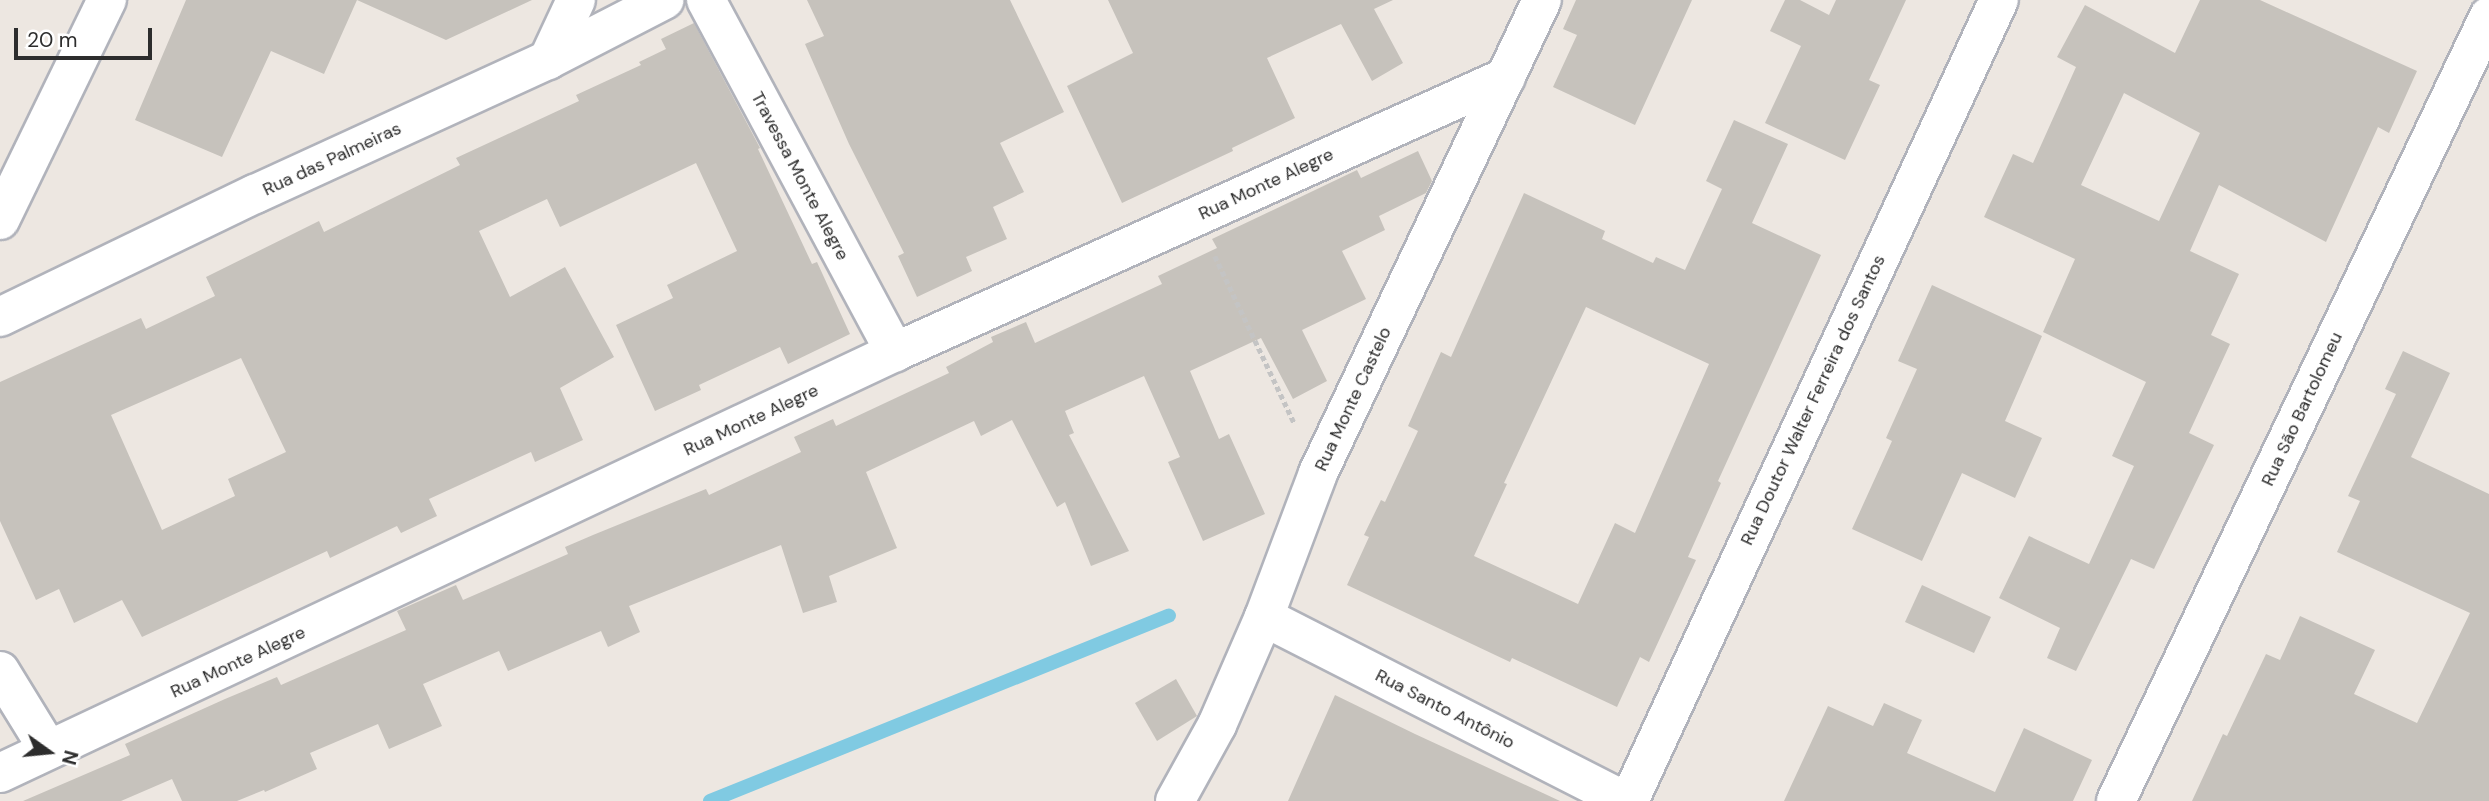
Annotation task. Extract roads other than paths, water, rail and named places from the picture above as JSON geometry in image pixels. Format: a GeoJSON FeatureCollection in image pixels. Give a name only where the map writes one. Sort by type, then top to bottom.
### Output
{"type":"FeatureCollection","features":[{"type":"Feature","properties":{"kind":"street"},"geometry":{"type":"LineString","coordinates":[[0,220],[107,0]]}},
{"type":"Feature","properties":{"kind":"street"},"geometry":{"type":"LineString","coordinates":[[548,60],[576,0]]}},
{"type":"Feature","properties":{"kind":"street","name":"Rua das Palmeiras"},"geometry":{"type":"LineString","coordinates":[[0,317],[255,194],[548,60],[664,0]]}},
{"type":"Feature","properties":{"kind":"street","name":"Travessa Monte Alegre"},"geometry":{"type":"LineString","coordinates":[[706,0],[895,352]]}},
{"type":"Feature","properties":{"kind":"street","name":"Rua Monte Castelo"},"geometry":{"type":"LineString","coordinates":[[1175,801],[1217,725],[1264,617],[1318,473],[1542,0]]}},
{"type":"Feature","properties":{"kind":"street","name":"Rua Doutor Walter Ferreira dos Santos"},"geometry":{"type":"LineString","coordinates":[[1627,801],[1937,128],[1999,0]]}},
{"type":"Feature","properties":{"kind":"street","name":"Rua São Bartolomeu"},"geometry":{"type":"LineString","coordinates":[[2116,801],[2489,16]]}},
{"type":"Feature","properties":{"kind":"street","name":"Rua Monte Alegre"},"geometry":{"type":"LineString","coordinates":[[0,773],[895,352],[1362,139],[1506,77]]}},
{"type":"Feature","properties":{"kind":"street","name":"Rua Santo Antônio"},"geometry":{"type":"LineString","coordinates":[[1264,617],[1627,801]]}},
{"type":"Feature","properties":{"kind":"street"},"geometry":{"type":"LineString","coordinates":[[0,671],[48,749]]}},
{"type":"Feature","properties":{"kind":"waterway"},"geometry":{"type":"LineString","coordinates":[[710,801],[1169,616]]}}]}
